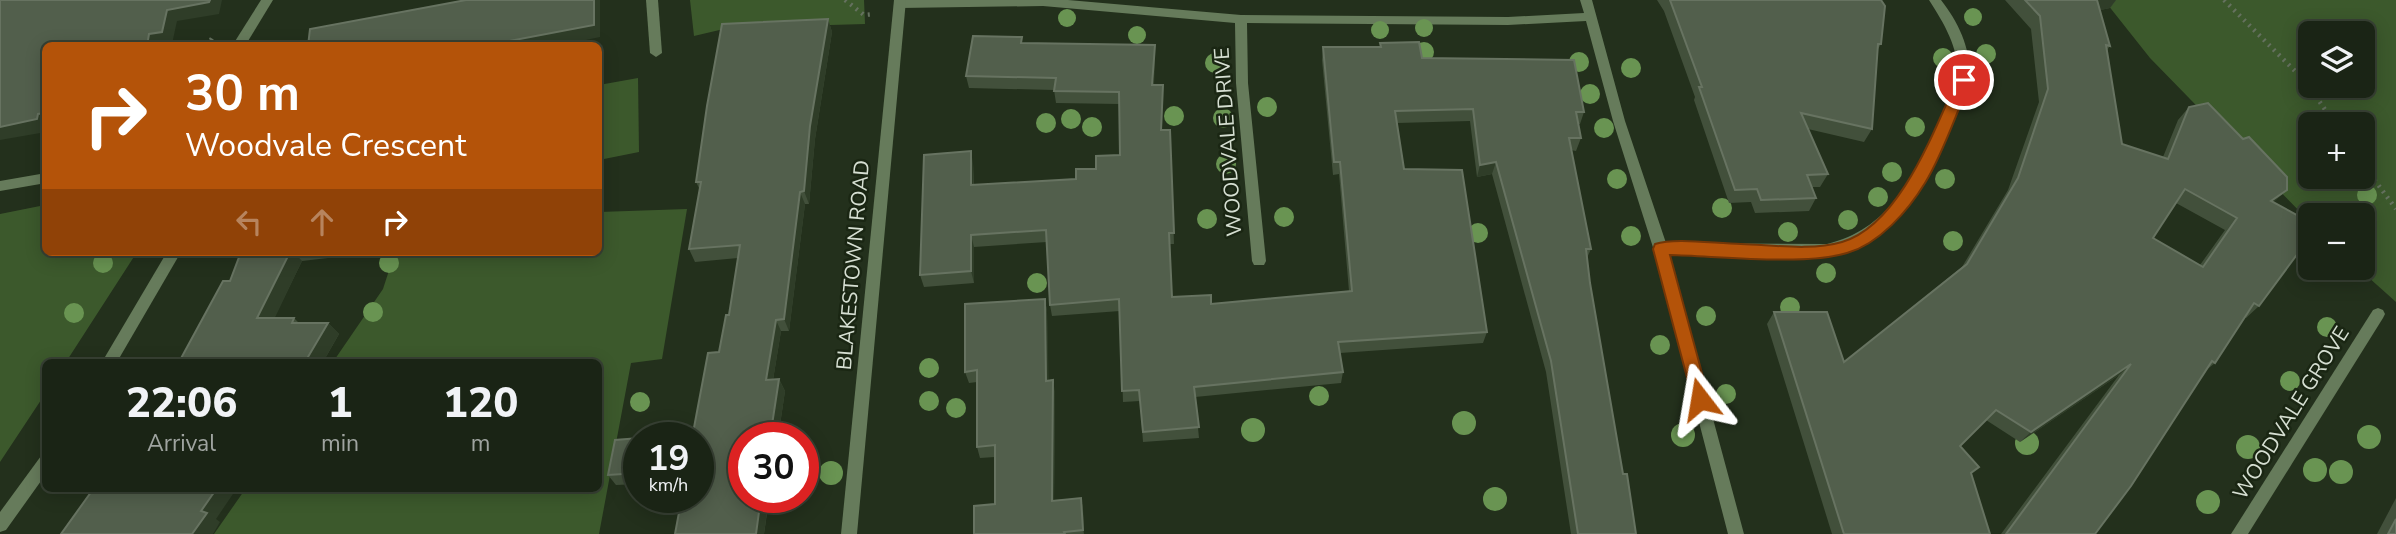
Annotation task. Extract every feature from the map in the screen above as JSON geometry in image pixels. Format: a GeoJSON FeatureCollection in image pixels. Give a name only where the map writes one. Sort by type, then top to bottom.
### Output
{"type":"FeatureCollection","features":[{"type":"Feature","properties":{"kind":"street"},"geometry":{"type":"LineString","coordinates":[[241,42],[267,0]]}},
{"type":"Feature","properties":{"kind":"street"},"geometry":{"type":"LineString","coordinates":[[652,0],[656,53]]}},
{"type":"Feature","properties":{"kind":"street"},"geometry":{"type":"LineString","coordinates":[[1586,0],[1619,121],[1661,249],[1736,534]]}},
{"type":"Feature","properties":{"kind":"street"},"geometry":{"type":"LineString","coordinates":[[1661,249],[1845,248],[1866,237],[1885,221],[1919,180],[1964,83],[1959,40],[1935,0]]}},
{"type":"Feature","properties":{"kind":"street","name":"WOODVALE DRIVE"},"geometry":{"type":"LineString","coordinates":[[900,2],[1044,2],[1241,19],[1508,21],[1591,17]]}},
{"type":"Feature","properties":{"kind":"street","name":"BLAKESTOWN ROAD"},"geometry":{"type":"LineString","coordinates":[[849,534],[900,2]]}},
{"type":"Feature","properties":{"kind":"street","name":"WOODVALE DRIVE"},"geometry":{"type":"LineString","coordinates":[[1241,19],[1242,83],[1259,261]]}},
{"type":"Feature","properties":{"kind":"street"},"geometry":{"type":"LineString","coordinates":[[0,186],[42,179]]}},
{"type":"Feature","properties":{"kind":"street"},"geometry":{"type":"LineString","coordinates":[[111,359],[172,256]]}},
{"type":"Feature","properties":{"kind":"street","name":"WOODVALE GROVE"},"geometry":{"type":"LineString","coordinates":[[2239,534],[2378,314]]}},
{"type":"Feature","properties":{"kind":"street"},"geometry":{"type":"LineString","coordinates":[[0,525],[42,467]]}},
{"type":"Feature","properties":{"kind":"path"},"geometry":{"type":"LineString","coordinates":[[2224,0],[2306,82],[2327,112]]}},
{"type":"Feature","properties":{"kind":"path"},"geometry":{"type":"LineString","coordinates":[[2375,181],[2396,209]]}},
{"type":"Feature","properties":{"kind":"green space"},"geometry":{"type":"Polygon","coordinates":[[[690,0],[864,0],[865,24],[728,28],[694,36],[690,0]]]}},
{"type":"Feature","properties":{"kind":"green space"},"geometry":{"type":"Polygon","coordinates":[[[2104,0],[2396,0],[2396,302],[2371,280],[2375,280],[2375,203],[2298,203],[2298,210],[2150,58],[2104,0]]]}},
{"type":"Feature","properties":{"kind":"green space"},"geometry":{"type":"Polygon","coordinates":[[[638,78],[639,152],[602,159],[602,84],[638,78]]]}},
{"type":"Feature","properties":{"kind":"green space"},"geometry":{"type":"Polygon","coordinates":[[[42,206],[42,256],[134,256],[68,359],[42,359],[42,399],[0,462],[0,214],[42,206]]]}},
{"type":"Feature","properties":{"kind":"green space"},"geometry":{"type":"Polygon","coordinates":[[[687,209],[662,359],[631,363],[599,534],[214,534],[243,492],[602,492],[602,359],[335,359],[383,289],[394,256],[602,256],[602,212],[687,209]]]}},
{"type":"Feature","properties":{"kind":"building"},"geometry":{"type":"Polygon","coordinates":[[[0,0],[210,0],[167,10],[162,32],[149,34],[148,42],[42,42],[42,114],[38,114],[37,119],[0,127],[0,0]]]}},
{"type":"Feature","properties":{"kind":"building"},"geometry":{"type":"Polygon","coordinates":[[[466,0],[594,0],[594,25],[504,42],[308,42],[310,29],[466,0]]]}},
{"type":"Feature","properties":{"kind":"building"},"geometry":{"type":"Polygon","coordinates":[[[1670,0],[1881,0],[1885,6],[1881,44],[1878,44],[1872,129],[1801,113],[1828,174],[1807,175],[1816,198],[1761,200],[1757,189],[1735,190],[1699,87],[1702,87],[1670,0]]]}},
{"type":"Feature","properties":{"kind":"building"},"geometry":{"type":"Polygon","coordinates":[[[2025,0],[2097,0],[2110,46],[2106,45],[2122,144],[2168,159],[2189,107],[2208,103],[2243,139],[2249,137],[2287,177],[2287,190],[2271,201],[2298,216],[2298,253],[2259,306],[2254,303],[2215,363],[2212,361],[2131,486],[2095,534],[2006,534],[2131,364],[2031,432],[1996,410],[1960,446],[1979,467],[1971,473],[1990,534],[1844,534],[1774,312],[1827,312],[1844,362],[1967,264],[2018,178],[2048,89],[2040,16],[2025,0]],[[2185,189],[2153,238],[2203,267],[2237,218],[2185,189]]]}},
{"type":"Feature","properties":{"kind":"building"},"geometry":{"type":"Polygon","coordinates":[[[828,19],[810,126],[804,191],[800,192],[784,319],[776,320],[766,380],[779,379],[772,422],[728,422],[728,513],[759,513],[756,534],[675,534],[679,513],[714,513],[714,422],[695,422],[708,353],[719,352],[726,315],[729,315],[740,245],[689,249],[701,182],[696,182],[707,106],[722,24],[828,19]]]}},
{"type":"Feature","properties":{"kind":"building"},"geometry":{"type":"Polygon","coordinates":[[[973,36],[1022,37],[1021,43],[1155,45],[1152,85],[1163,85],[1161,130],[1170,130],[1174,233],[1169,233],[1172,297],[1211,295],[1211,304],[1352,291],[1340,162],[1334,162],[1323,47],[1381,47],[1380,43],[1419,42],[1422,58],[1574,60],[1584,112],[1576,112],[1581,138],[1569,138],[1591,249],[1586,249],[1590,283],[1636,534],[1578,534],[1551,361],[1496,162],[1480,165],[1473,109],[1395,111],[1404,169],[1462,170],[1487,332],[1338,342],[1343,372],[1194,387],[1199,427],[1143,432],[1139,390],[1122,391],[1119,299],[1050,305],[1046,230],[971,235],[971,271],[920,275],[924,155],[971,151],[971,185],[1076,179],[1076,169],[1096,169],[1096,156],[1120,155],[1119,92],[1054,91],[1056,78],[966,76],[973,36]]]}},
{"type":"Feature","properties":{"kind":"building"},"geometry":{"type":"Polygon","coordinates":[[[239,256],[288,256],[257,318],[294,318],[292,323],[328,323],[307,359],[181,359],[223,281],[230,281],[239,256]]]}},
{"type":"Feature","properties":{"kind":"building"},"geometry":{"type":"Polygon","coordinates":[[[1045,299],[1046,381],[1053,380],[1052,501],[1081,498],[1083,530],[1064,532],[1065,534],[974,534],[974,506],[995,504],[995,445],[977,447],[977,370],[965,372],[965,304],[1045,299]]]}},
{"type":"Feature","properties":{"kind":"building"},"geometry":{"type":"Polygon","coordinates":[[[623,439],[623,474],[608,475],[615,440],[623,439]]]}},
{"type":"Feature","properties":{"kind":"building"},"geometry":{"type":"Polygon","coordinates":[[[91,492],[214,492],[201,511],[207,513],[192,534],[61,534],[91,492]]]}},
{"type":"Feature","properties":{"kind":"building"},"geometry":{"type":"Polygon","coordinates":[[[2396,519],[2396,534],[2388,534],[2396,519]]]}},
{"type":"Feature","properties":{"kind":"route"},"geometry":{"type":"LineString","coordinates":[[1700,399],[1661,249],[1813,252],[1845,248],[1866,237],[1902,203],[1919,180],[1964,80]]}}]}
